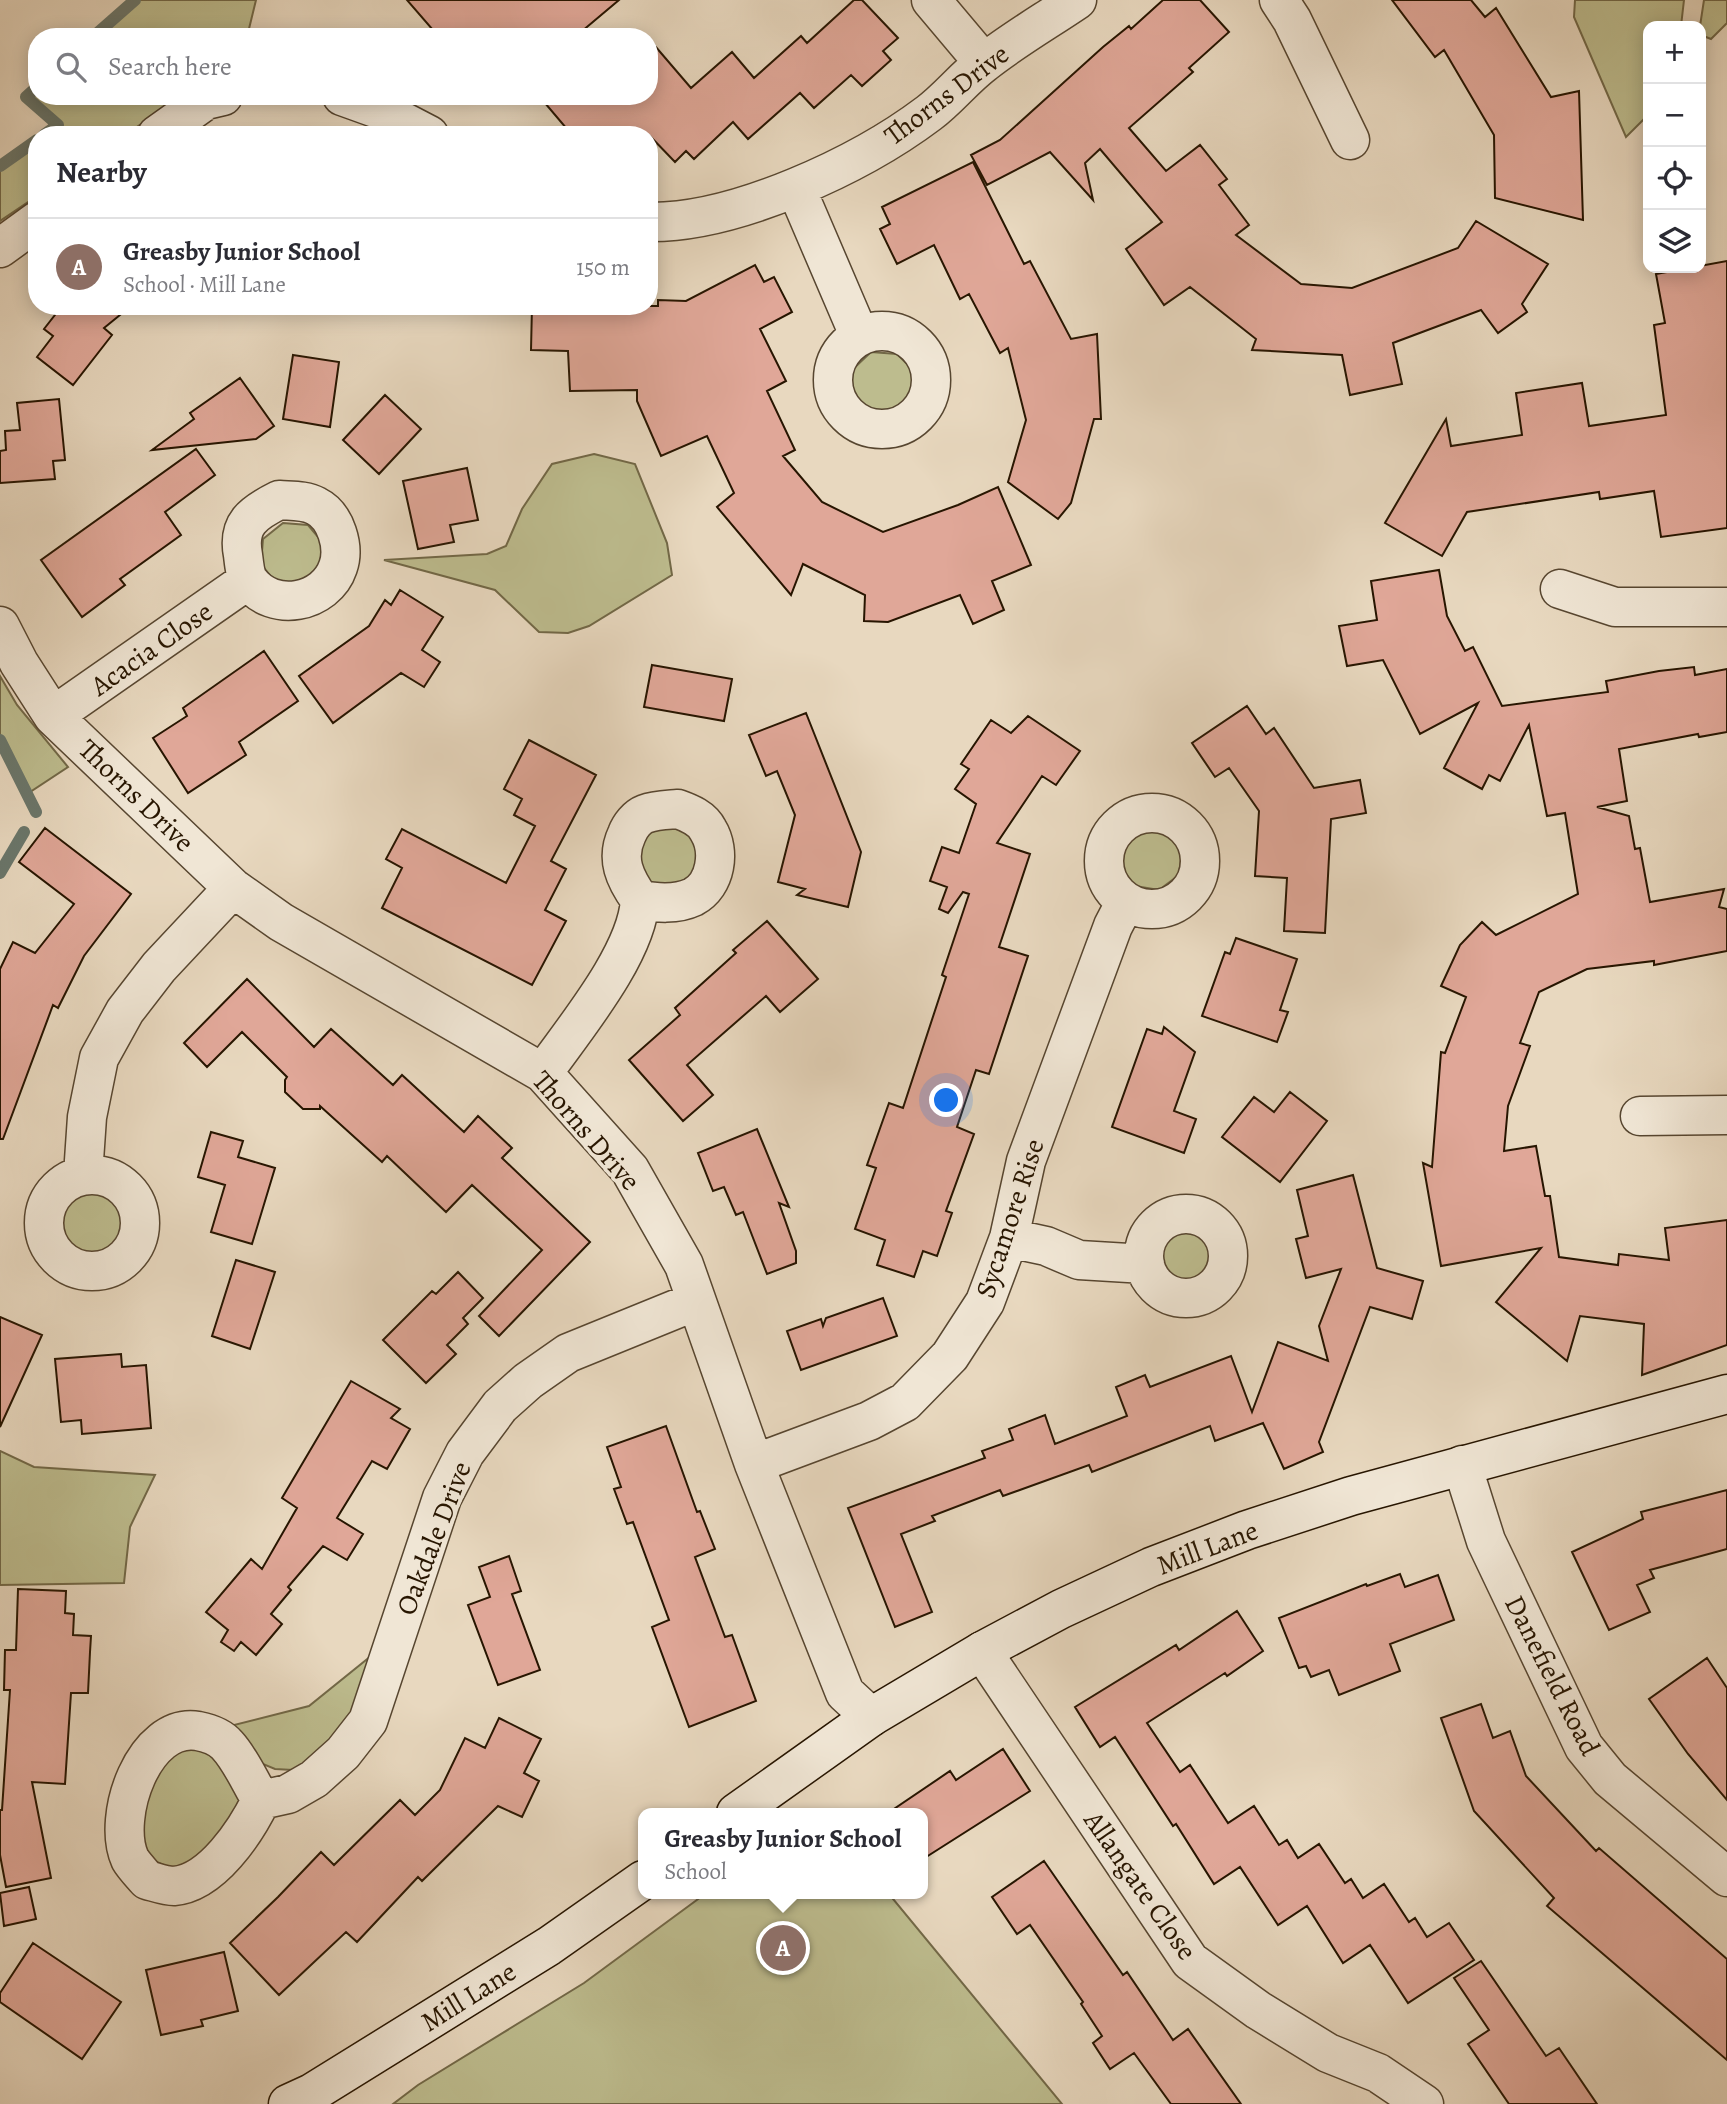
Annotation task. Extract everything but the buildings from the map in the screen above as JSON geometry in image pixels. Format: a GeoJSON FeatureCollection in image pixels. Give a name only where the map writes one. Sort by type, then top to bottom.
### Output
{"type":"FeatureCollection","features":[{"type":"Feature","properties":{"kind":"street"},"geometry":{"type":"LineString","coordinates":[[931,0],[984,63]]}},
{"type":"Feature","properties":{"kind":"street","name":"Thorns Drive"},"geometry":{"type":"LineString","coordinates":[[658,222],[715,214],[796,188],[873,150],[930,112],[984,63],[1077,0]]}},
{"type":"Feature","properties":{"kind":"street"},"geometry":{"type":"LineString","coordinates":[[1279,0],[1292,20],[1350,140]]}},
{"type":"Feature","properties":{"kind":"street"},"geometry":{"type":"LineString","coordinates":[[170,126],[199,105]]}},
{"type":"Feature","properties":{"kind":"street"},"geometry":{"type":"LineString","coordinates":[[367,105],[412,126]]}},
{"type":"Feature","properties":{"kind":"street"},"geometry":{"type":"LineString","coordinates":[[796,188],[859,335]]}},
{"type":"Feature","properties":{"kind":"street"},"geometry":{"type":"LineString","coordinates":[[0,248],[28,228]]}},
{"type":"Feature","properties":{"kind":"street","name":"Acacia Close"},"geometry":{"type":"LineString","coordinates":[[53,716],[248,580]]}},
{"type":"Feature","properties":{"kind":"street"},"geometry":{"type":"LineString","coordinates":[[1560,589],[1615,607],[1727,607]]}},
{"type":"Feature","properties":{"kind":"street","name":"Thorns Drive"},"geometry":{"type":"LineString","coordinates":[[0,626],[19,663],[53,716],[233,888],[281,922],[543,1073],[630,1170],[684,1265],[754,1464],[845,1693],[871,1717]]}},
{"type":"Feature","properties":{"kind":"street"},"geometry":{"type":"LineString","coordinates":[[83,1175],[87,1117],[99,1058],[125,1011],[159,967],[233,888]]}},
{"type":"Feature","properties":{"kind":"street"},"geometry":{"type":"LineString","coordinates":[[543,1073],[619,964],[639,910],[640,900]]}},
{"type":"Feature","properties":{"kind":"street","name":"Sycamore Rise"},"geometry":{"type":"LineString","coordinates":[[754,1464],[869,1421],[905,1402],[950,1356],[985,1302],[1009,1238],[1026,1161],[1125,903]]}},
{"type":"Feature","properties":{"kind":"street"},"geometry":{"type":"LineString","coordinates":[[1640,1116],[1727,1115]]}},
{"type":"Feature","properties":{"kind":"street"},"geometry":{"type":"LineString","coordinates":[[1009,1238],[1079,1259],[1145,1264]]}},
{"type":"Feature","properties":{"kind":"street","name":"Oakdale Drive"},"geometry":{"type":"LineString","coordinates":[[261,1800],[288,1794],[314,1779],[343,1753],[368,1721],[442,1498],[465,1453],[500,1406],[528,1381],[568,1353],[696,1301]]}},
{"type":"Feature","properties":{"kind":"street","name":"Mill Lane"},"geometry":{"type":"LineString","coordinates":[[743,1808],[871,1717],[982,1651],[1061,1609],[1163,1562],[1247,1530],[1351,1496],[1727,1394]]}},
{"type":"Feature","properties":{"kind":"street","name":"Danefield Road"},"geometry":{"type":"LineString","coordinates":[[1462,1465],[1486,1541],[1584,1747],[1610,1779],[1727,1877]]}},
{"type":"Feature","properties":{"kind":"street","name":"Allangate Close"},"geometry":{"type":"LineString","coordinates":[[982,1651],[1190,1961],[1269,2017],[1328,2053],[1378,2073],[1424,2104]]}},
{"type":"Feature","properties":{"kind":"street","name":"Mill Lane"},"geometry":{"type":"LineString","coordinates":[[288,2104],[312,2093],[549,1946],[638,1884]]}},
{"type":"Feature","properties":{"kind":"shaded area"},"geometry":{"type":"Polygon","coordinates":[[[135,0],[256,0],[249,28],[104,28],[135,0]]]}},
{"type":"Feature","properties":{"kind":"shaded area"},"geometry":{"type":"Polygon","coordinates":[[[1575,0],[1684,0],[1682,21],[1643,21],[1643,120],[1626,137],[1574,17],[1575,0]]]}},
{"type":"Feature","properties":{"kind":"shaded area"},"geometry":{"type":"Polygon","coordinates":[[[1704,0],[1727,0],[1727,23],[1711,39],[1706,37],[1706,21],[1701,21],[1704,0]]]}},
{"type":"Feature","properties":{"kind":"shaded area"},"geometry":{"type":"Polygon","coordinates":[[[35,105],[169,105],[138,126],[55,126],[57,124],[35,105]]]}},
{"type":"Feature","properties":{"kind":"shaded area"},"geometry":{"type":"Polygon","coordinates":[[[28,146],[28,202],[0,221],[0,166],[28,146]]]}},
{"type":"Feature","properties":{"kind":"shaded area"},"geometry":{"type":"Polygon","coordinates":[[[871,352],[897,354],[915,372],[914,398],[895,416],[869,416],[851,396],[852,370],[871,352]]]}},
{"type":"Feature","properties":{"kind":"shaded area"},"geometry":{"type":"Polygon","coordinates":[[[594,454],[635,464],[667,543],[672,575],[589,626],[568,633],[539,632],[495,590],[384,560],[487,554],[506,546],[522,509],[552,464],[594,454]]]}},
{"type":"Feature","properties":{"kind":"shaded area"},"geometry":{"type":"Polygon","coordinates":[[[283,523],[308,525],[324,544],[322,570],[303,586],[277,584],[261,564],[263,539],[283,523]]]}},
{"type":"Feature","properties":{"kind":"shaded area"},"geometry":{"type":"Polygon","coordinates":[[[0,676],[17,705],[68,767],[27,794],[0,740],[0,676]]]}},
{"type":"Feature","properties":{"kind":"shaded area"},"geometry":{"type":"Polygon","coordinates":[[[662,824],[687,828],[703,849],[699,874],[678,890],[652,886],[637,865],[641,839],[662,824]]]}},
{"type":"Feature","properties":{"kind":"shaded area"},"geometry":{"type":"Polygon","coordinates":[[[1143,828],[1168,831],[1182,851],[1179,875],[1159,890],[1135,886],[1120,866],[1123,842],[1143,828]]]}},
{"type":"Feature","properties":{"kind":"shaded area"},"geometry":{"type":"Polygon","coordinates":[[[85,1192],[109,1195],[124,1216],[120,1241],[100,1256],[75,1252],[60,1231],[64,1207],[85,1192]]]}},
{"type":"Feature","properties":{"kind":"shaded area"},"geometry":{"type":"Polygon","coordinates":[[[1181,1225],[1193,1225],[1210,1234],[1217,1245],[1217,1269],[1210,1280],[1193,1289],[1181,1289],[1169,1284],[1160,1275],[1155,1263],[1155,1251],[1160,1239],[1169,1230],[1181,1225]]]}},
{"type":"Feature","properties":{"kind":"shaded area"},"geometry":{"type":"Polygon","coordinates":[[[0,1451],[34,1467],[155,1475],[130,1527],[124,1583],[0,1585],[0,1451]]]}},
{"type":"Feature","properties":{"kind":"shaded area"},"geometry":{"type":"Polygon","coordinates":[[[371,1656],[348,1721],[310,1761],[293,1770],[275,1769],[258,1762],[226,1727],[309,1706],[371,1656]]]}},
{"type":"Feature","properties":{"kind":"shaded area"},"geometry":{"type":"Polygon","coordinates":[[[176,1746],[215,1751],[243,1797],[240,1817],[192,1863],[171,1869],[153,1860],[138,1838],[143,1796],[176,1746]]]}},
{"type":"Feature","properties":{"kind":"shaded area"},"geometry":{"type":"Polygon","coordinates":[[[698,1899],[893,1899],[1062,2104],[393,2104],[418,2085],[584,1983],[698,1899]]]}},
{"type":"Feature","properties":{"kind":"waterway"},"geometry":{"type":"LineString","coordinates":[[103,28],[135,0]]}},
{"type":"Feature","properties":{"kind":"waterway"},"geometry":{"type":"LineString","coordinates":[[28,95],[28,99]]}},
{"type":"Feature","properties":{"kind":"waterway"},"geometry":{"type":"LineString","coordinates":[[35,105],[57,126]]}},
{"type":"Feature","properties":{"kind":"waterway"},"geometry":{"type":"LineString","coordinates":[[0,166],[28,146]]}},
{"type":"Feature","properties":{"kind":"waterway"},"geometry":{"type":"LineString","coordinates":[[0,740],[36,812]]}},
{"type":"Feature","properties":{"kind":"waterway"},"geometry":{"type":"LineString","coordinates":[[0,873],[24,832]]}},
{"type":"Feature","properties":{"kind":"place","name":"Greasby Junior School"},"geometry":{"type":"Point","coordinates":[783,1948]}}]}
